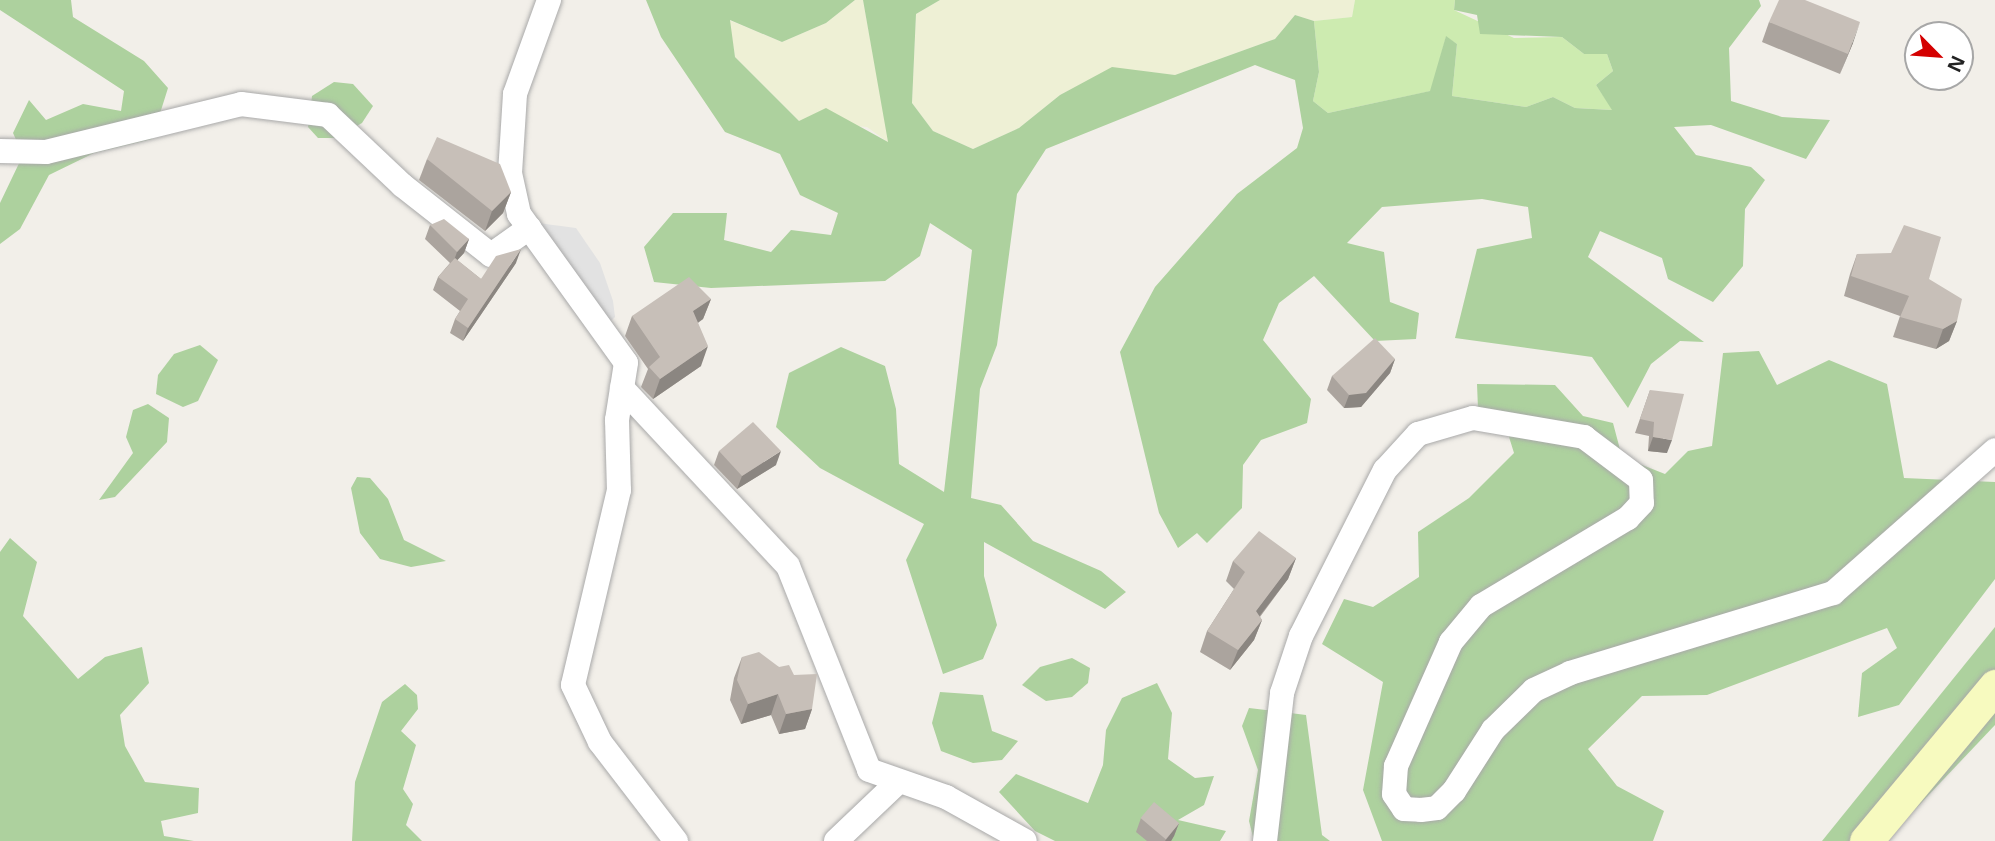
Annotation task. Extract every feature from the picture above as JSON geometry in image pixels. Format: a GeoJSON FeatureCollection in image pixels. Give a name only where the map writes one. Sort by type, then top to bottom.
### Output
{"type":"FeatureCollection","features":[{"type":"Feature","properties":{"kind":"main road"},"geometry":{"type":"LineString","coordinates":[[1866,841],[1995,686]]}},
{"type":"Feature","properties":{"kind":"street"},"geometry":{"type":"LineString","coordinates":[[549,0],[514,94],[508,144],[519,214],[626,363],[622,388],[619,490],[573,685],[600,743],[676,841]]}},
{"type":"Feature","properties":{"kind":"street"},"geometry":{"type":"LineString","coordinates":[[0,151],[46,152],[241,104],[328,115],[402,185],[491,255],[529,228]]}},
{"type":"Feature","properties":{"kind":"street"},"geometry":{"type":"LineString","coordinates":[[622,388],[788,566],[858,755],[869,770],[946,797],[1025,841]]}},
{"type":"Feature","properties":{"kind":"street"},"geometry":{"type":"LineString","coordinates":[[1265,841],[1282,693],[1301,636],[1385,470],[1418,434],[1473,418],[1584,437],[1641,480],[1642,503],[1628,518],[1482,606],[1451,642],[1396,766],[1394,794],[1404,809],[1421,810],[1437,808],[1454,791],[1493,730],[1534,690],[1570,673],[1833,593],[1995,450]]}},
{"type":"Feature","properties":{"kind":"street"},"geometry":{"type":"LineString","coordinates":[[836,841],[898,782]]}},
{"type":"Feature","properties":{"kind":"green space"},"geometry":{"type":"Polygon","coordinates":[[[0,0],[71,0],[73,17],[144,61],[168,88],[152,139],[94,153],[49,175],[20,229],[0,244],[0,203],[23,155],[13,133],[29,100],[46,120],[83,104],[121,111],[124,91],[0,10],[0,0]]]}},
{"type":"Feature","properties":{"kind":"green space"},"geometry":{"type":"Polygon","coordinates":[[[646,0],[855,0],[826,23],[782,42],[730,20],[735,57],[799,121],[826,108],[888,142],[863,0],[940,0],[916,14],[912,103],[933,131],[973,149],[1019,128],[1060,95],[1112,67],[1175,75],[1275,39],[1295,15],[1314,21],[1319,72],[1313,101],[1328,113],[1430,91],[1446,36],[1457,44],[1452,96],[1526,107],[1553,97],[1575,108],[1612,110],[1596,85],[1613,71],[1607,54],[1584,54],[1562,37],[1480,34],[1477,15],[1454,10],[1455,0],[1759,0],[1761,6],[1729,48],[1731,101],[1782,117],[1830,120],[1806,159],[1711,125],[1674,127],[1696,155],[1751,167],[1765,180],[1745,209],[1743,266],[1713,302],[1668,279],[1662,258],[1600,231],[1588,257],[1704,342],[1680,341],[1651,364],[1628,408],[1592,357],[1455,338],[1477,249],[1532,238],[1528,207],[1482,199],[1382,207],[1347,243],[1384,252],[1390,302],[1419,313],[1416,339],[1375,341],[1314,276],[1279,303],[1263,340],[1311,399],[1307,423],[1261,440],[1243,465],[1242,508],[1207,543],[1197,533],[1178,548],[1159,513],[1120,352],[1155,287],[1237,194],[1297,148],[1303,128],[1295,80],[1255,65],[1046,149],[1017,194],[997,345],[980,389],[971,498],[1001,505],[1033,541],[1101,571],[1126,592],[1105,609],[984,542],[984,576],[997,625],[983,659],[943,674],[906,560],[924,524],[820,468],[776,427],[789,373],[841,347],[885,366],[896,409],[899,464],[944,492],[972,250],[930,223],[920,256],[885,281],[711,288],[654,282],[644,247],[673,213],[727,213],[724,240],[771,252],[791,230],[831,235],[838,213],[800,195],[780,154],[725,132],[661,37],[646,0]]]}},
{"type":"Feature","properties":{"kind":"green space"},"geometry":{"type":"Polygon","coordinates":[[[855,0],[863,0],[889,143],[867,127],[799,121],[735,57],[729,20],[782,42],[826,23],[855,0]]]}},
{"type":"Feature","properties":{"kind":"green space"},"geometry":{"type":"Polygon","coordinates":[[[940,0],[1355,0],[1352,17],[1314,21],[1295,15],[1275,39],[1175,75],[1112,68],[1060,95],[1019,128],[973,149],[933,131],[912,103],[916,14],[940,0]]]}},
{"type":"Feature","properties":{"kind":"green space"},"geometry":{"type":"Polygon","coordinates":[[[1355,0],[1455,0],[1454,10],[1514,38],[1562,37],[1584,54],[1607,54],[1613,71],[1596,85],[1613,110],[1575,108],[1553,97],[1526,107],[1452,96],[1457,44],[1446,37],[1431,91],[1328,113],[1313,101],[1319,72],[1314,21],[1352,17],[1355,0]]]}},
{"type":"Feature","properties":{"kind":"green space"},"geometry":{"type":"Polygon","coordinates":[[[334,82],[353,84],[373,106],[362,123],[336,138],[318,138],[308,127],[312,96],[334,82]]]}},
{"type":"Feature","properties":{"kind":"green space"},"geometry":{"type":"Polygon","coordinates":[[[200,345],[218,360],[198,401],[183,407],[156,394],[158,375],[174,354],[200,345]]]}},
{"type":"Feature","properties":{"kind":"green space"},"geometry":{"type":"Polygon","coordinates":[[[1759,351],[1777,385],[1829,360],[1887,384],[1904,478],[1995,482],[1995,579],[1899,705],[1858,717],[1862,673],[1897,648],[1887,628],[1707,695],[1642,696],[1588,749],[1617,786],[1664,811],[1653,841],[1382,841],[1363,790],[1383,682],[1322,644],[1344,599],[1373,607],[1419,577],[1418,532],[1469,498],[1514,453],[1501,411],[1478,409],[1477,384],[1555,385],[1583,416],[1613,423],[1622,457],[1665,474],[1688,451],[1712,446],[1723,353],[1759,351]]]}},
{"type":"Feature","properties":{"kind":"green space"},"geometry":{"type":"Polygon","coordinates":[[[148,404],[169,418],[167,442],[115,497],[99,500],[133,453],[126,437],[133,410],[148,404]]]}},
{"type":"Feature","properties":{"kind":"green space"},"geometry":{"type":"Polygon","coordinates":[[[357,477],[370,478],[388,499],[404,540],[446,561],[411,567],[380,559],[360,533],[351,488],[357,477]]]}},
{"type":"Feature","properties":{"kind":"green space"},"geometry":{"type":"Polygon","coordinates":[[[10,538],[37,562],[23,616],[78,679],[105,657],[142,647],[149,683],[120,715],[125,746],[145,782],[199,788],[198,813],[161,821],[164,836],[194,841],[0,841],[0,552],[10,538]]]}},
{"type":"Feature","properties":{"kind":"green space"},"geometry":{"type":"Polygon","coordinates":[[[1995,627],[1995,725],[1885,841],[1822,841],[1995,627]]]}},
{"type":"Feature","properties":{"kind":"green space"},"geometry":{"type":"Polygon","coordinates":[[[1072,658],[1090,668],[1088,683],[1072,697],[1046,701],[1022,685],[1040,667],[1072,658]]]}},
{"type":"Feature","properties":{"kind":"green space"},"geometry":{"type":"Polygon","coordinates":[[[1157,683],[1172,713],[1168,759],[1195,778],[1214,776],[1204,805],[1178,820],[1226,831],[1220,841],[1055,841],[1035,831],[999,792],[1016,774],[1088,803],[1103,765],[1106,730],[1122,698],[1157,683]]]}},
{"type":"Feature","properties":{"kind":"green space"},"geometry":{"type":"Polygon","coordinates":[[[405,684],[417,695],[418,709],[401,731],[416,745],[403,789],[413,804],[406,825],[422,841],[352,841],[355,782],[382,702],[405,684]]]}},
{"type":"Feature","properties":{"kind":"green space"},"geometry":{"type":"Polygon","coordinates":[[[940,692],[983,695],[992,731],[1018,741],[1002,760],[973,763],[941,751],[932,723],[940,692]]]}},
{"type":"Feature","properties":{"kind":"green space"},"geometry":{"type":"Polygon","coordinates":[[[1249,708],[1306,715],[1322,835],[1330,841],[1254,841],[1249,821],[1258,770],[1242,726],[1249,708]]]}},
{"type":"Feature","properties":{"kind":"shaded area"},"geometry":{"type":"Polygon","coordinates":[[[538,223],[576,228],[600,263],[613,301],[615,317],[606,326],[538,223]]]}},
{"type":"Feature","properties":{"kind":"building"},"geometry":{"type":"Polygon","coordinates":[[[1779,0],[1805,0],[1860,22],[1848,54],[1769,22],[1779,0]]]}},
{"type":"Feature","properties":{"kind":"building"},"geometry":{"type":"Polygon","coordinates":[[[437,137],[500,164],[511,192],[492,211],[427,159],[437,137]]]}},
{"type":"Feature","properties":{"kind":"building"},"geometry":{"type":"Polygon","coordinates":[[[444,219],[469,239],[457,252],[430,225],[444,219]]]}},
{"type":"Feature","properties":{"kind":"building"},"geometry":{"type":"Polygon","coordinates":[[[1904,225],[1941,237],[1929,279],[1962,299],[1957,321],[1943,329],[1900,317],[1909,296],[1851,276],[1857,254],[1891,253],[1904,225]]]}},
{"type":"Feature","properties":{"kind":"building"},"geometry":{"type":"Polygon","coordinates":[[[521,249],[468,328],[455,319],[468,299],[438,277],[455,258],[481,279],[496,256],[521,249]]]}},
{"type":"Feature","properties":{"kind":"building"},"geometry":{"type":"Polygon","coordinates":[[[689,277],[711,299],[693,311],[708,346],[660,379],[649,367],[660,357],[632,316],[689,277]]]}},
{"type":"Feature","properties":{"kind":"building"},"geometry":{"type":"Polygon","coordinates":[[[1375,338],[1395,359],[1366,393],[1349,395],[1332,376],[1375,338]]]}},
{"type":"Feature","properties":{"kind":"building"},"geometry":{"type":"Polygon","coordinates":[[[1650,390],[1684,394],[1672,440],[1653,437],[1654,422],[1640,419],[1650,390]]]}},
{"type":"Feature","properties":{"kind":"building"},"geometry":{"type":"Polygon","coordinates":[[[753,422],[781,451],[742,476],[719,451],[753,422]]]}},
{"type":"Feature","properties":{"kind":"building"},"geometry":{"type":"Polygon","coordinates":[[[1259,531],[1296,558],[1256,611],[1262,620],[1238,650],[1207,631],[1245,572],[1233,561],[1259,531]]]}},
{"type":"Feature","properties":{"kind":"building"},"geometry":{"type":"Polygon","coordinates":[[[759,652],[779,667],[789,665],[794,675],[817,674],[812,709],[786,714],[778,694],[748,704],[737,680],[742,657],[759,652]]]}},
{"type":"Feature","properties":{"kind":"building"},"geometry":{"type":"Polygon","coordinates":[[[1154,802],[1179,823],[1166,839],[1141,818],[1154,802]]]}}]}
